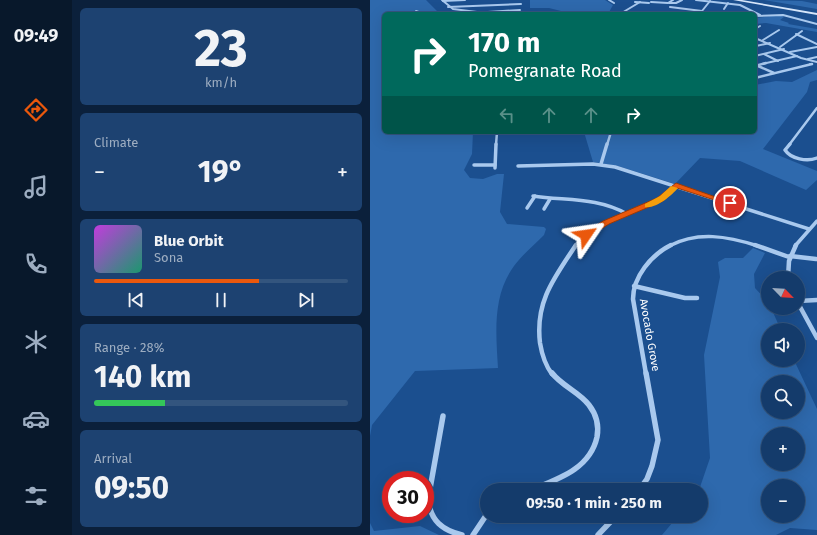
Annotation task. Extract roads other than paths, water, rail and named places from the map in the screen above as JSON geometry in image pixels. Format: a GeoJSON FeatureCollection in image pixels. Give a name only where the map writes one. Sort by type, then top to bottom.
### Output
{"type":"FeatureCollection","features":[{"type":"Feature","properties":{"kind":"main road"},"geometry":{"type":"LineString","coordinates":[[735,0],[817,13]]}},
{"type":"Feature","properties":{"kind":"main road"},"geometry":{"type":"LineString","coordinates":[[752,0],[817,13]]}},
{"type":"Feature","properties":{"kind":"street"},"geometry":{"type":"LineString","coordinates":[[442,0],[465,0]]}},
{"type":"Feature","properties":{"kind":"street"},"geometry":{"type":"LineString","coordinates":[[442,0],[448,6],[456,10],[474,12]]}},
{"type":"Feature","properties":{"kind":"street"},"geometry":{"type":"LineString","coordinates":[[609,0],[614,3]]}},
{"type":"Feature","properties":{"kind":"street"},"geometry":{"type":"LineString","coordinates":[[668,3],[673,0]]}},
{"type":"Feature","properties":{"kind":"street"},"geometry":{"type":"LineString","coordinates":[[635,2],[678,3],[682,0]]}},
{"type":"Feature","properties":{"kind":"street"},"geometry":{"type":"LineString","coordinates":[[696,0],[728,3],[745,7],[753,12]]}},
{"type":"Feature","properties":{"kind":"street"},"geometry":{"type":"LineString","coordinates":[[670,7],[702,11],[710,1]]}},
{"type":"Feature","properties":{"kind":"street"},"geometry":{"type":"LineString","coordinates":[[623,12],[640,2]]}},
{"type":"Feature","properties":{"kind":"street"},"geometry":{"type":"LineString","coordinates":[[647,6],[651,2]]}},
{"type":"Feature","properties":{"kind":"street"},"geometry":{"type":"LineString","coordinates":[[724,9],[728,3]]}},
{"type":"Feature","properties":{"kind":"street"},"geometry":{"type":"LineString","coordinates":[[448,6],[521,4]]}},
{"type":"Feature","properties":{"kind":"street"},"geometry":{"type":"LineString","coordinates":[[495,12],[520,10]]}},
{"type":"Feature","properties":{"kind":"street"},"geometry":{"type":"LineString","coordinates":[[757,14],[760,16],[788,16],[817,24]]}},
{"type":"Feature","properties":{"kind":"street"},"geometry":{"type":"LineString","coordinates":[[763,40],[778,30]]}},
{"type":"Feature","properties":{"kind":"street"},"geometry":{"type":"LineString","coordinates":[[780,47],[802,30]]}},
{"type":"Feature","properties":{"kind":"street"},"geometry":{"type":"LineString","coordinates":[[796,34],[817,46]]}},
{"type":"Feature","properties":{"kind":"street"},"geometry":{"type":"LineString","coordinates":[[757,38],[771,42],[798,56],[817,62]]}},
{"type":"Feature","properties":{"kind":"street"},"geometry":{"type":"LineString","coordinates":[[810,41],[817,40]]}},
{"type":"Feature","properties":{"kind":"street"},"geometry":{"type":"LineString","coordinates":[[757,46],[771,42]]}},
{"type":"Feature","properties":{"kind":"street"},"geometry":{"type":"LineString","coordinates":[[790,52],[817,46]]}},
{"type":"Feature","properties":{"kind":"street"},"geometry":{"type":"LineString","coordinates":[[757,56],[784,49]]}},
{"type":"Feature","properties":{"kind":"street"},"geometry":{"type":"LineString","coordinates":[[764,54],[779,61]]}},
{"type":"Feature","properties":{"kind":"street"},"geometry":{"type":"LineString","coordinates":[[758,66],[798,56]]}},
{"type":"Feature","properties":{"kind":"street"},"geometry":{"type":"LineString","coordinates":[[805,59],[817,57]]}},
{"type":"Feature","properties":{"kind":"street"},"geometry":{"type":"LineString","coordinates":[[757,77],[812,64],[805,59]]}},
{"type":"Feature","properties":{"kind":"street"},"geometry":{"type":"LineString","coordinates":[[758,66],[774,73]]}},
{"type":"Feature","properties":{"kind":"street"},"geometry":{"type":"LineString","coordinates":[[817,108],[785,152],[801,159],[810,160],[817,158]]}},
{"type":"Feature","properties":{"kind":"street"},"geometry":{"type":"LineString","coordinates":[[474,165],[495,166],[497,134]]}},
{"type":"Feature","properties":{"kind":"street"},"geometry":{"type":"LineString","coordinates":[[601,164],[610,134]]}},
{"type":"Feature","properties":{"kind":"street"},"geometry":{"type":"LineString","coordinates":[[518,166],[601,164],[624,169],[809,229]]}},
{"type":"Feature","properties":{"kind":"street"},"geometry":{"type":"LineString","coordinates":[[548,483],[563,477],[584,463],[595,446],[598,429],[596,418],[588,404],[557,379],[543,360],[539,315],[542,303],[553,280],[586,235],[598,227],[660,200],[676,186]]}},
{"type":"Feature","properties":{"kind":"street"},"geometry":{"type":"LineString","coordinates":[[528,208],[534,196],[550,199],[597,200],[614,206],[627,214]]}},
{"type":"Feature","properties":{"kind":"street"},"geometry":{"type":"LineString","coordinates":[[544,209],[550,199]]}},
{"type":"Feature","properties":{"kind":"street"},"geometry":{"type":"LineString","coordinates":[[788,271],[789,256],[801,237],[817,221]]}},
{"type":"Feature","properties":{"kind":"street","name":"Avocado Grove"},"geometry":{"type":"LineString","coordinates":[[643,483],[652,466],[658,440],[633,299],[634,286],[640,274],[664,248],[680,239],[712,235],[727,237],[789,256],[816,259]]}},
{"type":"Feature","properties":{"kind":"street"},"geometry":{"type":"LineString","coordinates":[[634,286],[685,298],[697,298]]}},
{"type":"Feature","properties":{"kind":"street"},"geometry":{"type":"LineString","coordinates":[[805,301],[817,300]]}},
{"type":"Feature","properties":{"kind":"street"},"geometry":{"type":"LineString","coordinates":[[805,315],[817,338]]}},
{"type":"Feature","properties":{"kind":"street"},"geometry":{"type":"LineString","coordinates":[[443,416],[428,500],[429,510],[433,520],[442,528],[462,535]]}},
{"type":"Feature","properties":{"kind":"street"},"geometry":{"type":"LineString","coordinates":[[473,535],[481,523]]}},
{"type":"Feature","properties":{"kind":"street"},"geometry":{"type":"LineString","coordinates":[[598,535],[609,523]]}}]}
